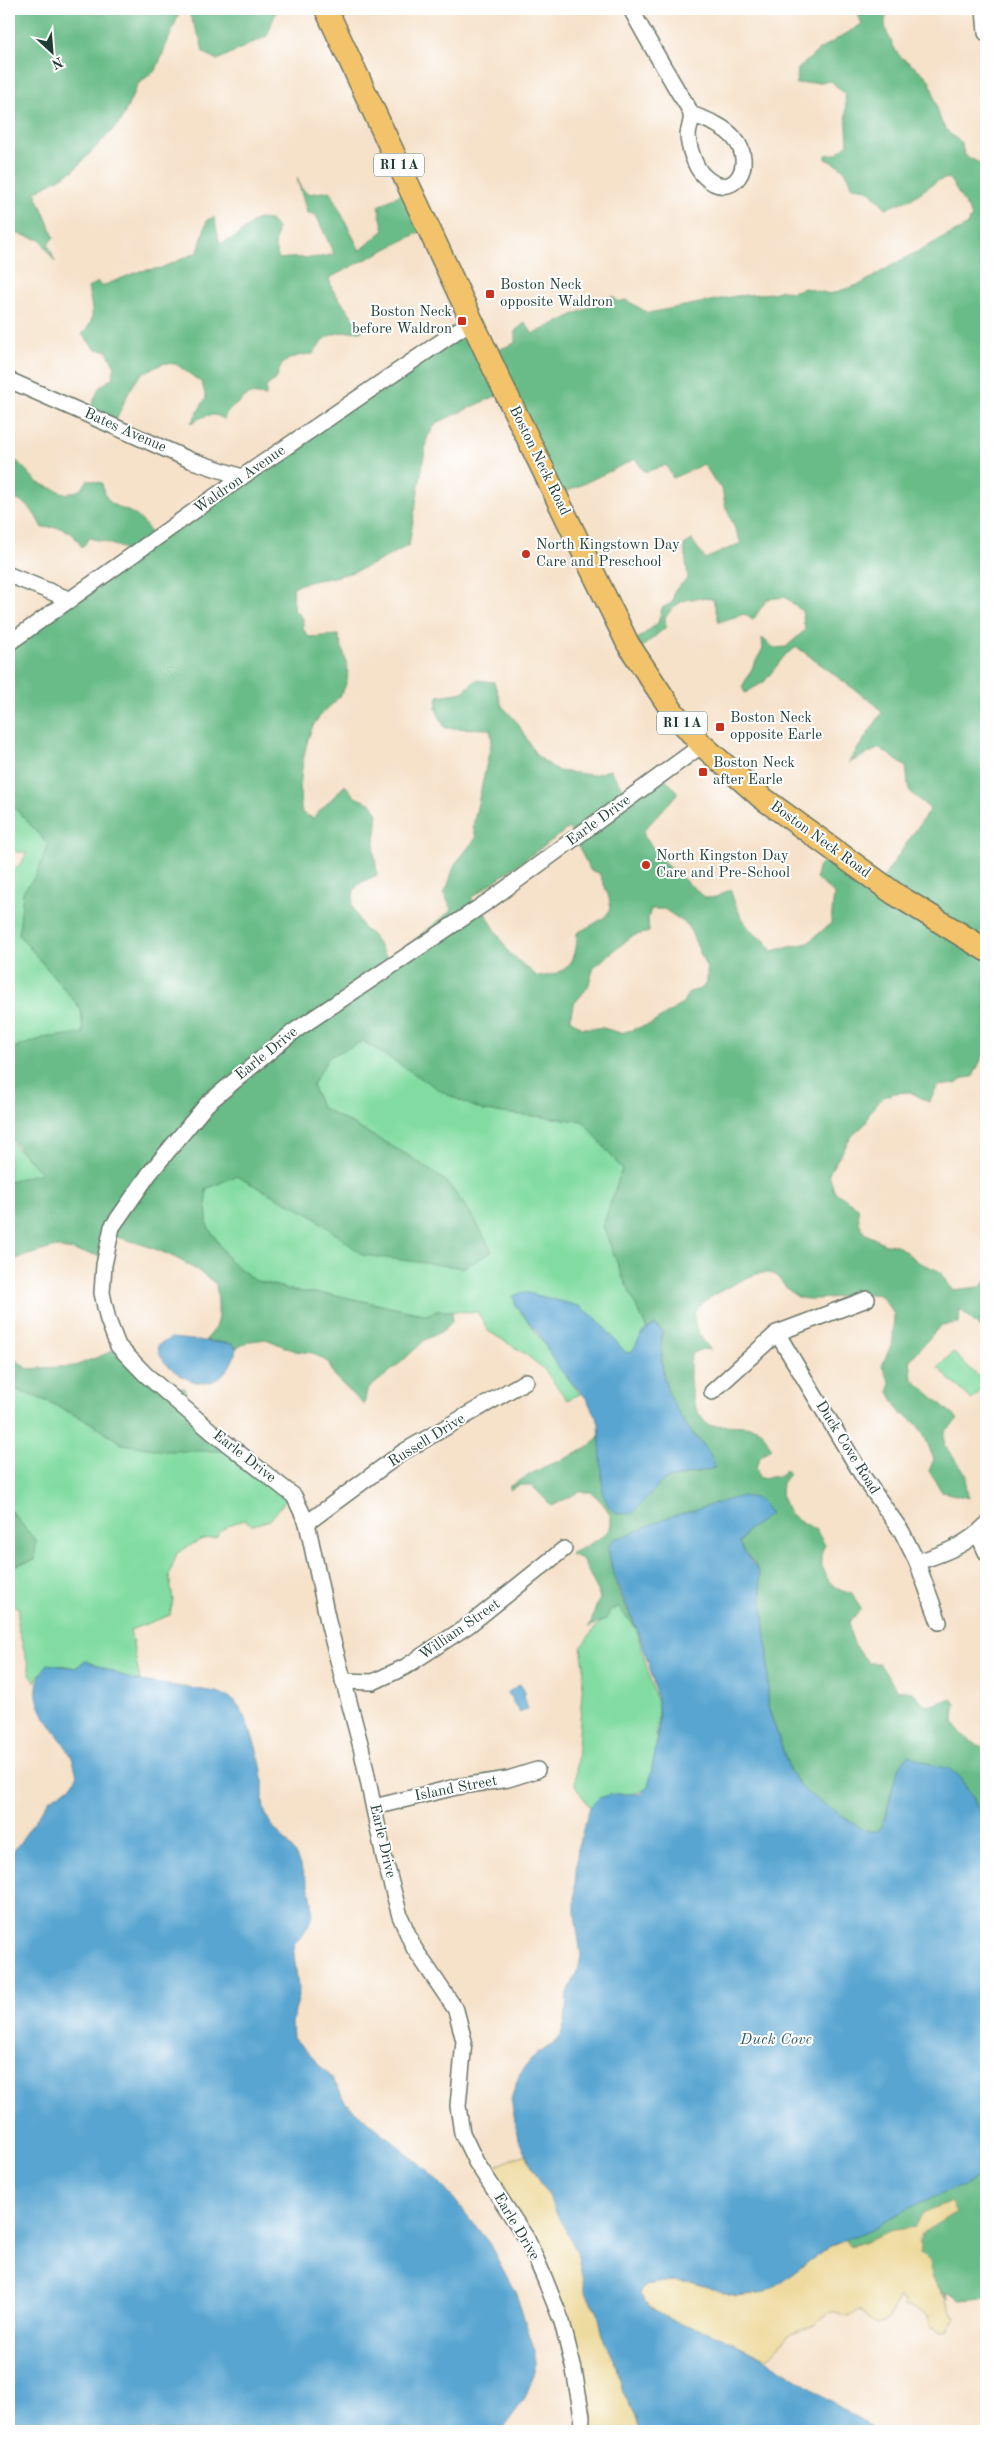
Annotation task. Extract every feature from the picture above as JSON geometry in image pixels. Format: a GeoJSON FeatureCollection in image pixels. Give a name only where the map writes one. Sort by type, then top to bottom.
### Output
{"type":"FeatureCollection","features":[{"type":"Feature","properties":{"kind":"main road","name":"Boston Neck Road"},"geometry":{"type":"LineString","coordinates":[[326,9],[473,320],[503,388],[628,644],[673,712],[702,745],[768,803],[895,894],[986,950]]}},
{"type":"Feature","properties":{"kind":"street"},"geometry":{"type":"LineString","coordinates":[[631,9],[691,114],[688,136],[693,156],[701,174],[718,185],[729,185],[739,178],[743,169],[741,148],[734,137],[714,122],[691,114]]}},
{"type":"Feature","properties":{"kind":"street"},"geometry":{"type":"LineString","coordinates":[[984,9],[986,33]]}},
{"type":"Feature","properties":{"kind":"street","name":"Waldron Avenue"},"geometry":{"type":"LineString","coordinates":[[9,643],[242,477],[473,320]]}},
{"type":"Feature","properties":{"kind":"street","name":"Bates Avenue"},"geometry":{"type":"LineString","coordinates":[[9,380],[190,460],[242,477]]}},
{"type":"Feature","properties":{"kind":"street"},"geometry":{"type":"LineString","coordinates":[[9,575],[71,600]]}},
{"type":"Feature","properties":{"kind":"street","name":"Earle Drive"},"geometry":{"type":"LineString","coordinates":[[581,2431],[582,2416],[574,2370],[558,2312],[527,2239],[476,2162],[462,2133],[458,2106],[464,2041],[456,2010],[414,1948],[400,1916],[384,1857],[362,1747],[343,1680],[307,1523],[294,1496],[205,1426],[145,1374],[118,1346],[108,1320],[102,1293],[104,1265],[112,1227],[148,1174],[207,1104],[292,1032],[493,898],[702,745]]}},
{"type":"Feature","properties":{"kind":"street"},"geometry":{"type":"LineString","coordinates":[[712,1392],[777,1333],[867,1298]]}},
{"type":"Feature","properties":{"kind":"street","name":"Duck Cove Road"},"geometry":{"type":"LineString","coordinates":[[777,1333],[864,1478],[902,1532],[917,1562],[939,1622]]}},
{"type":"Feature","properties":{"kind":"street","name":"Russell Drive"},"geometry":{"type":"LineString","coordinates":[[307,1523],[403,1452],[526,1381]]}},
{"type":"Feature","properties":{"kind":"street"},"geometry":{"type":"LineString","coordinates":[[917,1562],[948,1552],[982,1530],[986,1552]]}},
{"type":"Feature","properties":{"kind":"street","name":"William Street"},"geometry":{"type":"LineString","coordinates":[[343,1680],[373,1682],[405,1667],[476,1620],[564,1549]]}},
{"type":"Feature","properties":{"kind":"street","name":"Island Street"},"geometry":{"type":"LineString","coordinates":[[374,1808],[456,1787],[508,1779],[537,1770]]}},
{"type":"Feature","properties":{"kind":"green space"},"geometry":{"type":"Polygon","coordinates":[[[9,9],[181,9],[156,70],[138,84],[121,121],[74,170],[35,192],[54,237],[48,244],[55,262],[41,240],[14,233],[9,234],[9,9]]]}},
{"type":"Feature","properties":{"kind":"green space"},"geometry":{"type":"Polygon","coordinates":[[[187,9],[277,9],[267,36],[217,60],[203,52],[201,41],[187,9]]]}},
{"type":"Feature","properties":{"kind":"green space"},"geometry":{"type":"Polygon","coordinates":[[[856,9],[887,9],[889,12],[885,21],[885,27],[894,48],[901,57],[920,71],[930,82],[942,123],[960,141],[965,155],[979,163],[986,163],[986,1049],[973,1077],[964,1078],[956,1084],[938,1086],[929,1102],[910,1092],[894,1093],[884,1097],[870,1111],[866,1123],[852,1136],[829,1173],[834,1191],[858,1208],[859,1222],[864,1233],[885,1244],[897,1245],[918,1262],[939,1271],[952,1290],[980,1287],[986,1281],[986,1333],[960,1309],[959,1323],[941,1325],[910,1360],[912,1379],[958,1419],[945,1432],[944,1445],[967,1475],[966,1488],[969,1498],[942,1492],[929,1471],[934,1459],[922,1432],[913,1421],[901,1414],[889,1392],[890,1382],[882,1366],[893,1341],[894,1314],[880,1295],[805,1299],[792,1293],[776,1275],[762,1273],[751,1276],[713,1296],[698,1307],[695,1312],[696,1328],[701,1338],[711,1350],[702,1349],[691,1354],[690,1383],[693,1401],[701,1417],[708,1425],[751,1427],[760,1430],[763,1434],[771,1448],[760,1457],[756,1467],[759,1478],[781,1476],[785,1469],[789,1474],[782,1483],[781,1494],[789,1514],[816,1530],[825,1545],[821,1560],[825,1576],[836,1588],[852,1593],[861,1609],[849,1622],[849,1628],[852,1639],[861,1654],[869,1663],[879,1663],[897,1690],[913,1692],[924,1704],[933,1705],[951,1698],[956,1704],[954,1720],[958,1730],[972,1741],[986,1747],[986,1825],[973,1798],[958,1775],[948,1768],[935,1766],[909,1755],[897,1772],[883,1822],[878,1831],[865,1831],[809,1794],[799,1785],[790,1771],[768,1707],[768,1654],[759,1574],[754,1562],[744,1553],[739,1543],[747,1531],[769,1514],[676,1516],[614,1539],[610,1559],[612,1571],[636,1628],[618,1607],[610,1611],[606,1619],[589,1627],[600,1599],[598,1591],[582,1559],[570,1554],[593,1542],[608,1530],[611,1523],[610,1514],[591,1492],[579,1492],[552,1506],[531,1485],[519,1485],[509,1490],[510,1486],[540,1469],[590,1446],[600,1434],[603,1495],[659,1484],[665,1480],[715,1468],[711,1456],[685,1423],[672,1401],[664,1379],[662,1331],[655,1325],[647,1329],[623,1278],[603,1226],[622,1169],[583,1121],[484,1111],[446,1094],[363,1041],[329,1057],[312,1085],[321,1107],[406,1154],[446,1181],[474,1218],[492,1252],[463,1268],[363,1255],[311,1215],[236,1176],[206,1189],[207,1225],[229,1260],[254,1280],[295,1291],[340,1296],[426,1315],[437,1311],[452,1311],[452,1322],[444,1330],[425,1340],[367,1390],[364,1405],[335,1377],[329,1363],[313,1353],[295,1351],[266,1339],[251,1341],[236,1348],[233,1344],[205,1340],[215,1328],[217,1321],[216,1284],[179,1260],[155,1249],[113,1236],[106,1257],[55,1247],[9,1261],[9,1181],[41,1173],[9,1137],[9,1050],[43,1038],[83,1033],[81,1009],[19,935],[23,892],[37,874],[48,844],[14,807],[9,805],[9,644],[136,553],[89,538],[82,548],[75,537],[66,530],[55,527],[42,528],[30,508],[22,502],[9,497],[9,460],[18,462],[38,483],[67,494],[80,490],[88,480],[102,483],[107,499],[140,519],[155,539],[466,326],[491,353],[515,343],[515,331],[525,323],[533,334],[613,296],[618,302],[626,300],[648,313],[736,296],[772,293],[782,290],[791,292],[805,288],[830,294],[861,284],[901,260],[966,226],[972,216],[949,178],[937,181],[911,199],[886,208],[867,189],[852,187],[849,177],[843,169],[826,159],[826,155],[836,154],[848,144],[845,94],[831,81],[796,84],[798,69],[819,50],[862,24],[856,9]],[[505,392],[436,423],[427,438],[409,545],[357,571],[310,581],[293,587],[294,610],[303,618],[303,629],[309,637],[338,635],[348,675],[341,694],[317,720],[309,735],[301,781],[302,813],[313,818],[345,785],[355,797],[372,804],[378,814],[374,850],[377,875],[360,883],[354,890],[352,906],[363,928],[372,935],[388,959],[391,959],[452,910],[443,892],[447,888],[455,864],[476,838],[473,826],[492,739],[490,729],[445,728],[436,709],[438,696],[463,692],[476,680],[494,682],[502,706],[517,722],[536,755],[558,771],[593,775],[610,770],[623,789],[656,768],[678,793],[644,830],[644,836],[667,866],[706,898],[716,897],[731,889],[736,905],[746,924],[752,932],[765,941],[771,951],[808,943],[831,923],[834,894],[816,878],[818,868],[832,851],[881,881],[930,809],[909,791],[906,767],[880,748],[848,763],[882,713],[877,706],[797,647],[786,654],[764,682],[745,693],[742,687],[763,648],[762,638],[774,648],[786,647],[805,630],[802,611],[785,597],[767,599],[753,620],[744,614],[719,622],[713,599],[698,598],[686,600],[670,611],[665,618],[666,627],[641,648],[635,641],[658,623],[662,608],[673,602],[674,591],[688,578],[684,545],[692,540],[705,559],[741,543],[725,505],[722,488],[716,483],[704,464],[673,478],[666,465],[645,472],[635,459],[562,494],[505,392]],[[569,828],[471,898],[487,916],[509,953],[538,977],[557,973],[569,965],[575,952],[577,933],[606,916],[610,904],[599,873],[590,870],[569,828]],[[651,909],[648,919],[649,932],[632,936],[594,967],[588,987],[573,1005],[570,1019],[581,1028],[603,1028],[621,1033],[651,1024],[682,1004],[689,992],[701,989],[707,982],[707,969],[688,925],[664,909],[651,909]]]}},
{"type":"Feature","properties":{"kind":"green space"},"geometry":{"type":"Polygon","coordinates":[[[297,178],[301,188],[308,194],[330,191],[360,251],[384,230],[378,206],[411,189],[428,228],[329,278],[332,289],[363,331],[334,334],[323,341],[313,354],[301,355],[285,362],[278,371],[277,378],[266,387],[266,396],[249,394],[227,412],[224,419],[211,415],[191,423],[206,398],[202,383],[176,364],[163,363],[144,373],[133,385],[114,425],[90,410],[99,388],[112,378],[115,366],[106,350],[95,349],[82,334],[87,329],[92,318],[88,288],[98,282],[102,286],[140,271],[161,268],[198,252],[207,220],[214,217],[220,244],[234,238],[257,219],[270,220],[277,228],[275,248],[279,259],[321,257],[334,254],[316,215],[307,213],[297,178]]]}},
{"type":"Feature","properties":{"kind":"green space"},"geometry":{"type":"Polygon","coordinates":[[[9,805],[14,807],[48,844],[37,874],[23,892],[19,935],[81,1009],[83,1033],[43,1038],[9,1050],[9,874],[22,862],[27,853],[9,851],[9,805]]]}},
{"type":"Feature","properties":{"kind":"green space"},"geometry":{"type":"Polygon","coordinates":[[[363,1041],[446,1094],[484,1111],[583,1121],[622,1169],[603,1226],[623,1278],[647,1329],[631,1353],[625,1352],[596,1318],[579,1306],[524,1292],[516,1306],[580,1394],[567,1400],[544,1369],[524,1353],[488,1331],[478,1312],[437,1311],[427,1315],[340,1296],[295,1291],[254,1280],[229,1260],[207,1225],[206,1189],[236,1176],[311,1215],[363,1255],[492,1252],[474,1218],[446,1181],[406,1154],[321,1107],[312,1085],[329,1057],[363,1041]]]}},
{"type":"Feature","properties":{"kind":"green space"},"geometry":{"type":"Polygon","coordinates":[[[9,1137],[10,1141],[42,1173],[9,1181],[9,1137]]]}},
{"type":"Feature","properties":{"kind":"green space"},"geometry":{"type":"Polygon","coordinates":[[[118,1349],[172,1389],[185,1388],[188,1411],[234,1451],[165,1451],[122,1444],[91,1423],[49,1402],[9,1387],[9,1353],[27,1369],[75,1366],[118,1349]]]}},
{"type":"Feature","properties":{"kind":"green space"},"geometry":{"type":"Polygon","coordinates":[[[953,1352],[986,1384],[972,1400],[938,1368],[953,1352]]]}},
{"type":"Feature","properties":{"kind":"green space"},"geometry":{"type":"Polygon","coordinates":[[[9,1387],[49,1402],[91,1423],[122,1444],[233,1451],[289,1496],[270,1520],[252,1525],[245,1520],[237,1522],[224,1528],[216,1537],[200,1540],[177,1553],[169,1576],[173,1600],[170,1615],[130,1630],[140,1680],[119,1677],[86,1661],[75,1668],[63,1665],[40,1674],[35,1682],[31,1676],[17,1624],[19,1609],[9,1602],[9,1569],[14,1565],[35,1560],[36,1541],[9,1509],[9,1387]]]}},
{"type":"Feature","properties":{"kind":"green space"},"geometry":{"type":"Polygon","coordinates":[[[9,1509],[36,1541],[35,1560],[14,1565],[9,1569],[9,1509]]]}},
{"type":"Feature","properties":{"kind":"green space"},"geometry":{"type":"Polygon","coordinates":[[[618,1607],[636,1628],[658,1708],[656,1749],[648,1787],[634,1793],[606,1797],[590,1807],[575,1786],[584,1666],[581,1647],[598,1624],[606,1619],[609,1611],[618,1607]]]}},
{"type":"Feature","properties":{"kind":"green space"},"geometry":{"type":"Polygon","coordinates":[[[986,2173],[986,2298],[960,2300],[946,2292],[947,2299],[932,2276],[930,2262],[920,2254],[920,2245],[925,2232],[956,2212],[923,2213],[914,2227],[890,2231],[850,2247],[845,2239],[919,2203],[969,2183],[986,2173]]]}},
{"type":"Feature","properties":{"kind":"sand"},"geometry":{"type":"Polygon","coordinates":[[[525,2154],[560,2216],[577,2252],[591,2303],[598,2313],[604,2340],[617,2366],[623,2392],[636,2417],[640,2431],[582,2431],[561,2317],[486,2170],[525,2154]]]}},
{"type":"Feature","properties":{"kind":"sand"},"geometry":{"type":"Polygon","coordinates":[[[950,2202],[956,2212],[922,2233],[918,2240],[921,2245],[920,2254],[930,2262],[932,2276],[956,2318],[948,2329],[941,2331],[930,2326],[928,2315],[909,2306],[903,2306],[905,2302],[898,2298],[892,2315],[883,2323],[876,2325],[859,2311],[847,2316],[830,2311],[815,2325],[791,2334],[765,2358],[725,2339],[666,2317],[652,2308],[639,2293],[645,2285],[669,2281],[694,2283],[736,2296],[765,2292],[817,2253],[845,2239],[851,2247],[890,2231],[914,2227],[923,2213],[950,2202]]]}},
{"type":"Feature","properties":{"kind":"water"},"geometry":{"type":"Polygon","coordinates":[[[524,1292],[579,1306],[596,1318],[625,1352],[631,1353],[644,1331],[655,1325],[662,1331],[662,1368],[671,1399],[688,1428],[711,1455],[715,1468],[664,1480],[633,1513],[618,1514],[610,1508],[603,1495],[599,1423],[586,1398],[559,1368],[538,1333],[516,1306],[513,1296],[524,1292]]]}},
{"type":"Feature","properties":{"kind":"water"},"geometry":{"type":"Polygon","coordinates":[[[171,1338],[233,1344],[236,1348],[235,1354],[230,1366],[217,1379],[205,1383],[190,1380],[174,1371],[162,1359],[158,1345],[171,1338]]]}},
{"type":"Feature","properties":{"kind":"water","name":"Duck Cove"},"geometry":{"type":"Polygon","coordinates":[[[741,1496],[759,1500],[765,1505],[770,1514],[747,1531],[739,1543],[759,1574],[768,1654],[768,1707],[790,1771],[799,1785],[809,1794],[865,1831],[878,1831],[887,1812],[898,1772],[902,1763],[909,1755],[935,1766],[948,1768],[958,1775],[973,1798],[986,1825],[986,2173],[969,2183],[919,2203],[869,2230],[830,2246],[765,2292],[736,2296],[694,2283],[669,2281],[645,2285],[639,2293],[651,2307],[665,2317],[723,2338],[769,2361],[877,2431],[640,2431],[636,2417],[623,2392],[617,2366],[604,2340],[598,2313],[585,2291],[577,2252],[518,2139],[511,2099],[520,2073],[538,2052],[552,2045],[560,2036],[565,2023],[567,1995],[578,1970],[581,1956],[575,1914],[575,1885],[578,1846],[590,1807],[599,1798],[613,1794],[640,1794],[648,1787],[656,1748],[659,1718],[652,1677],[636,1627],[615,1578],[608,1547],[614,1539],[626,1536],[663,1519],[741,1496]]]}},
{"type":"Feature","properties":{"kind":"water"},"geometry":{"type":"Polygon","coordinates":[[[86,1661],[134,1680],[217,1692],[232,1699],[244,1716],[261,1764],[265,1812],[273,1826],[294,1852],[307,1884],[312,1903],[311,1920],[293,1945],[299,1996],[292,2023],[293,2037],[333,2079],[346,2103],[427,2170],[454,2199],[489,2243],[516,2294],[534,2348],[534,2375],[524,2400],[501,2431],[9,2431],[9,1858],[50,1799],[72,1785],[77,1776],[70,1753],[41,1709],[37,1688],[40,1676],[48,1664],[75,1668],[86,1661]]]}},
{"type":"Feature","properties":{"kind":"water"},"geometry":{"type":"Polygon","coordinates":[[[520,1684],[525,1692],[523,1697],[528,1708],[520,1713],[507,1693],[520,1684]]]}},
{"type":"Feature","properties":{"kind":"place","name":"Boston Neck opposite Waldron"},"geometry":{"type":"Point","coordinates":[490,294]}},
{"type":"Feature","properties":{"kind":"place","name":"Boston Neck before Waldron"},"geometry":{"type":"Point","coordinates":[462,321]}},
{"type":"Feature","properties":{"kind":"place","name":"North Kingstown Day Care and Preschool"},"geometry":{"type":"Point","coordinates":[526,554]}},
{"type":"Feature","properties":{"kind":"place","name":"Boston Neck opposite Earle"},"geometry":{"type":"Point","coordinates":[720,727]}},
{"type":"Feature","properties":{"kind":"place","name":"Boston Neck after Earle"},"geometry":{"type":"Point","coordinates":[703,772]}},
{"type":"Feature","properties":{"kind":"place","name":"North Kingston Day Care and Pre-School"},"geometry":{"type":"Point","coordinates":[646,865]}}]}
